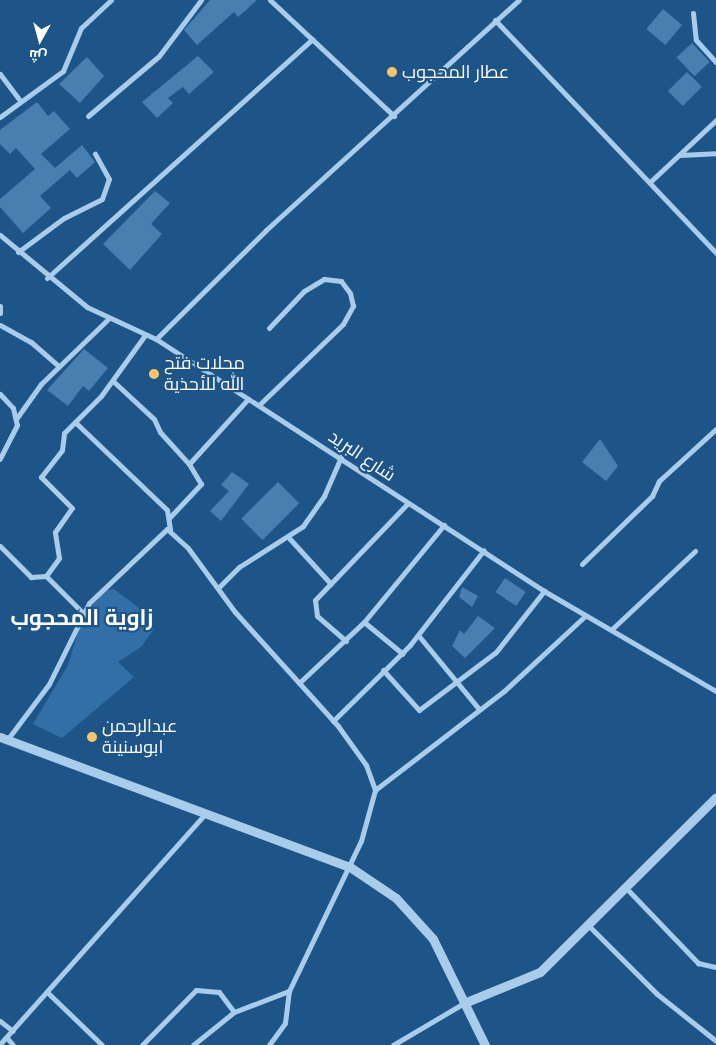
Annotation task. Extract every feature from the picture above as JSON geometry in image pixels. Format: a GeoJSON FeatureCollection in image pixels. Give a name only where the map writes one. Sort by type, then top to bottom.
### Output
{"type":"FeatureCollection","features":[{"type":"Feature","properties":{"kind":"street"},"geometry":{"type":"LineString","coordinates":[[0,117],[20,99],[63,71],[81,28],[111,0]]}},
{"type":"Feature","properties":{"kind":"street"},"geometry":{"type":"LineString","coordinates":[[88,116],[159,56],[202,0]]}},
{"type":"Feature","properties":{"kind":"street"},"geometry":{"type":"LineString","coordinates":[[270,0],[394,116]]}},
{"type":"Feature","properties":{"kind":"street"},"geometry":{"type":"LineString","coordinates":[[156,339],[266,230],[394,116],[519,0]]}},
{"type":"Feature","properties":{"kind":"street"},"geometry":{"type":"LineString","coordinates":[[693,13],[696,40],[716,62]]}},
{"type":"Feature","properties":{"kind":"street"},"geometry":{"type":"LineString","coordinates":[[496,20],[716,253]]}},
{"type":"Feature","properties":{"kind":"street"},"geometry":{"type":"LineString","coordinates":[[47,278],[312,39]]}},
{"type":"Feature","properties":{"kind":"street"},"geometry":{"type":"LineString","coordinates":[[0,74],[20,99]]}},
{"type":"Feature","properties":{"kind":"street"},"geometry":{"type":"LineString","coordinates":[[650,182],[716,120]]}},
{"type":"Feature","properties":{"kind":"street"},"geometry":{"type":"LineString","coordinates":[[680,155],[716,153]]}},
{"type":"Feature","properties":{"kind":"street"},"geometry":{"type":"LineString","coordinates":[[18,252],[64,218],[102,199],[109,179],[96,154]]}},
{"type":"Feature","properties":{"kind":"street","name":"شارع البريد"},"geometry":{"type":"LineString","coordinates":[[0,236],[47,278],[108,319],[156,339],[248,399],[260,404],[341,457],[407,504],[484,550],[544,591],[716,691]]}},
{"type":"Feature","properties":{"kind":"street"},"geometry":{"type":"LineString","coordinates":[[260,404],[343,324],[353,306],[350,293],[341,281],[324,279],[304,291],[269,328]]}},
{"type":"Feature","properties":{"kind":"street"},"geometry":{"type":"LineString","coordinates":[[0,306],[0,313]]}},
{"type":"Feature","properties":{"kind":"street"},"geometry":{"type":"LineString","coordinates":[[16,419],[59,366],[108,319]]}},
{"type":"Feature","properties":{"kind":"street"},"geometry":{"type":"LineString","coordinates":[[0,325],[30,342],[59,366]]}},
{"type":"Feature","properties":{"kind":"street"},"geometry":{"type":"LineString","coordinates":[[46,576],[59,558],[55,532],[72,508],[41,477],[62,450],[61,437],[113,381],[145,335]]}},
{"type":"Feature","properties":{"kind":"street"},"geometry":{"type":"LineString","coordinates":[[113,381],[154,419],[160,432],[189,464],[201,484],[169,518]]}},
{"type":"Feature","properties":{"kind":"street"},"geometry":{"type":"LineString","coordinates":[[0,394],[13,408],[16,419],[14,439],[0,459]]}},
{"type":"Feature","properties":{"kind":"street"},"geometry":{"type":"LineString","coordinates":[[189,464],[248,399]]}},
{"type":"Feature","properties":{"kind":"street"},"geometry":{"type":"LineString","coordinates":[[76,422],[134,475],[169,518],[170,530],[333,721],[366,766],[376,790],[371,817],[350,867],[290,991],[285,1023],[269,1045]]}},
{"type":"Feature","properties":{"kind":"street"},"geometry":{"type":"LineString","coordinates":[[582,564],[652,496],[658,481],[716,429]]}},
{"type":"Feature","properties":{"kind":"street"},"geometry":{"type":"LineString","coordinates":[[218,588],[239,567],[289,538],[315,513],[341,457]]}},
{"type":"Feature","properties":{"kind":"street"},"geometry":{"type":"LineString","coordinates":[[346,641],[314,612],[315,600],[407,504]]}},
{"type":"Feature","properties":{"kind":"street"},"geometry":{"type":"LineString","coordinates":[[299,683],[346,641],[364,622],[444,525]]}},
{"type":"Feature","properties":{"kind":"street"},"geometry":{"type":"LineString","coordinates":[[170,530],[96,594],[83,613],[49,684],[3,738],[208,811],[350,867],[396,898],[420,923],[443,957],[486,1045]]}},
{"type":"Feature","properties":{"kind":"street"},"geometry":{"type":"LineString","coordinates":[[289,538],[331,584]]}},
{"type":"Feature","properties":{"kind":"street"},"geometry":{"type":"LineString","coordinates":[[0,546],[31,577],[46,576],[83,613]]}},
{"type":"Feature","properties":{"kind":"street"},"geometry":{"type":"LineString","coordinates":[[333,721],[383,670],[402,654],[484,550]]}},
{"type":"Feature","properties":{"kind":"street"},"geometry":{"type":"LineString","coordinates":[[612,629],[695,551]]}},
{"type":"Feature","properties":{"kind":"street"},"geometry":{"type":"LineString","coordinates":[[383,670],[417,710],[496,652],[544,591]]}},
{"type":"Feature","properties":{"kind":"street"},"geometry":{"type":"LineString","coordinates":[[376,790],[479,709],[585,616]]}},
{"type":"Feature","properties":{"kind":"street"},"geometry":{"type":"LineString","coordinates":[[364,622],[402,654]]}},
{"type":"Feature","properties":{"kind":"street"},"geometry":{"type":"LineString","coordinates":[[418,635],[479,709]]}},
{"type":"Feature","properties":{"kind":"street"},"geometry":{"type":"LineString","coordinates":[[393,1045],[464,1003],[540,972],[589,926],[716,797]]}},
{"type":"Feature","properties":{"kind":"street"},"geometry":{"type":"LineString","coordinates":[[0,1044],[208,811]]}},
{"type":"Feature","properties":{"kind":"street"},"geometry":{"type":"LineString","coordinates":[[626,889],[698,963],[716,967]]}},
{"type":"Feature","properties":{"kind":"street"},"geometry":{"type":"LineString","coordinates":[[589,926],[657,994],[716,1041]]}},
{"type":"Feature","properties":{"kind":"street"},"geometry":{"type":"LineString","coordinates":[[142,1045],[196,990],[219,992],[234,1012]]}},
{"type":"Feature","properties":{"kind":"street"},"geometry":{"type":"LineString","coordinates":[[194,1045],[234,1012],[290,991]]}},
{"type":"Feature","properties":{"kind":"street"},"geometry":{"type":"LineString","coordinates":[[47,992],[102,1045]]}},
{"type":"Feature","properties":{"kind":"street"},"geometry":{"type":"LineString","coordinates":[[0,1021],[13,1031]]}},
{"type":"Feature","properties":{"kind":"street"},"geometry":{"type":"LineString","coordinates":[[7,1038],[13,1045]]}},
{"type":"Feature","properties":{"kind":"shaded area"},"geometry":{"type":"Polygon","coordinates":[[[114,589],[139,608],[154,629],[141,647],[118,662],[134,677],[62,738],[33,724],[68,665],[82,619],[103,591],[114,589]]]}},
{"type":"Feature","properties":{"kind":"building"},"geometry":{"type":"Polygon","coordinates":[[[210,0],[257,0],[238,17],[234,12],[197,45],[184,30],[210,0]]]}},
{"type":"Feature","properties":{"kind":"building"},"geometry":{"type":"Polygon","coordinates":[[[663,9],[682,25],[665,45],[646,29],[663,9]]]}},
{"type":"Feature","properties":{"kind":"building"},"geometry":{"type":"Polygon","coordinates":[[[692,43],[710,62],[694,76],[677,57],[692,43]]]}},
{"type":"Feature","properties":{"kind":"building"},"geometry":{"type":"Polygon","coordinates":[[[198,56],[214,72],[189,94],[183,87],[168,98],[173,103],[157,118],[142,102],[198,56]]]}},
{"type":"Feature","properties":{"kind":"building"},"geometry":{"type":"Polygon","coordinates":[[[87,57],[104,76],[80,103],[59,84],[87,57]]]}},
{"type":"Feature","properties":{"kind":"building"},"geometry":{"type":"Polygon","coordinates":[[[687,72],[702,87],[683,106],[668,91],[687,72]]]}},
{"type":"Feature","properties":{"kind":"building"},"geometry":{"type":"Polygon","coordinates":[[[37,102],[48,116],[54,111],[70,129],[41,154],[55,168],[82,145],[95,162],[77,178],[70,170],[40,196],[51,208],[23,233],[0,207],[0,199],[35,169],[16,148],[10,154],[0,144],[0,130],[37,102]]]}},
{"type":"Feature","properties":{"kind":"building"},"geometry":{"type":"Polygon","coordinates":[[[155,191],[170,203],[151,224],[162,234],[130,270],[103,244],[155,191]]]}},
{"type":"Feature","properties":{"kind":"building"},"geometry":{"type":"Polygon","coordinates":[[[84,349],[108,368],[89,391],[83,386],[68,406],[47,390],[84,349]]]}},
{"type":"Feature","properties":{"kind":"building"},"geometry":{"type":"Polygon","coordinates":[[[600,439],[618,466],[606,481],[582,462],[600,439]]]}},
{"type":"Feature","properties":{"kind":"building"},"geometry":{"type":"Polygon","coordinates":[[[232,472],[249,484],[221,521],[210,511],[229,491],[221,485],[232,472]]]}},
{"type":"Feature","properties":{"kind":"building"},"geometry":{"type":"Polygon","coordinates":[[[278,482],[299,503],[262,540],[241,519],[278,482]]]}},
{"type":"Feature","properties":{"kind":"building"},"geometry":{"type":"Polygon","coordinates":[[[505,578],[526,592],[516,606],[495,592],[505,578]]]}},
{"type":"Feature","properties":{"kind":"building"},"geometry":{"type":"Polygon","coordinates":[[[462,587],[478,596],[472,607],[459,597],[462,587]]]}},
{"type":"Feature","properties":{"kind":"building"},"geometry":{"type":"Polygon","coordinates":[[[478,616],[495,628],[465,658],[452,646],[460,630],[464,634],[478,616]]]}},
{"type":"Feature","properties":{"kind":"place","name":"عطار المحجوب"},"geometry":{"type":"Point","coordinates":[392,72]}},
{"type":"Feature","properties":{"kind":"place","name":"محلات فتح الله للأحذية"},"geometry":{"type":"Point","coordinates":[154,374]}},
{"type":"Feature","properties":{"kind":"place","name":"عبدالرحمن ابوسنينة"},"geometry":{"type":"Point","coordinates":[92,737]}},
{"type":"Feature","properties":{"kind":"district","name":"زاوية المحجوب"},"geometry":{"type":"Point","coordinates":[82,619]}}]}
